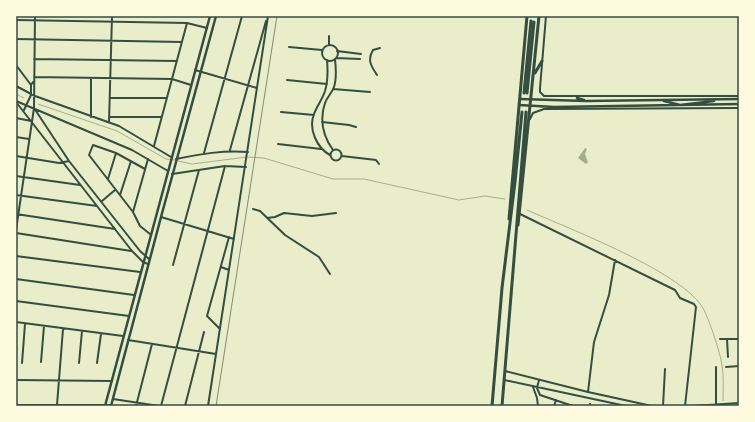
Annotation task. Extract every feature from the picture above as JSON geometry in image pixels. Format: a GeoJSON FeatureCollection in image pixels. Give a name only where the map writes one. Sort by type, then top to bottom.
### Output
{"type":"FeatureCollection","features":[{"type":"Feature","properties":{"kind":"main road"},"geometry":{"type":"LineString","coordinates":[[105,405],[210,16]]}},
{"type":"Feature","properties":{"kind":"main road"},"geometry":{"type":"LineString","coordinates":[[111,406],[149,259],[216,16]]}},
{"type":"Feature","properties":{"kind":"main road"},"geometry":{"type":"LineString","coordinates":[[492,406],[518,99],[527,16]]}},
{"type":"Feature","properties":{"kind":"main road"},"geometry":{"type":"LineString","coordinates":[[502,406],[517,232],[539,16]]}},
{"type":"Feature","properties":{"kind":"main road"},"geometry":{"type":"LineString","coordinates":[[526,93],[532,22]]}},
{"type":"Feature","properties":{"kind":"main road"},"geometry":{"type":"LineString","coordinates":[[534,75],[542,61]]}},
{"type":"Feature","properties":{"kind":"main road"},"geometry":{"type":"LineString","coordinates":[[629,100],[635,97]]}},
{"type":"Feature","properties":{"kind":"main road"},"geometry":{"type":"LineString","coordinates":[[577,98],[586,101]]}},
{"type":"Feature","properties":{"kind":"main road"},"geometry":{"type":"LineString","coordinates":[[518,99],[586,101],[739,99]]}},
{"type":"Feature","properties":{"kind":"main road"},"geometry":{"type":"LineString","coordinates":[[662,100],[680,105],[716,100]]}},
{"type":"Feature","properties":{"kind":"main road"},"geometry":{"type":"LineString","coordinates":[[518,105],[554,107],[739,104]]}},
{"type":"Feature","properties":{"kind":"main road"},"geometry":{"type":"LineString","coordinates":[[595,109],[599,106]]}},
{"type":"Feature","properties":{"kind":"main road"},"geometry":{"type":"LineString","coordinates":[[554,107],[559,109]]}},
{"type":"Feature","properties":{"kind":"main road"},"geometry":{"type":"LineString","coordinates":[[508,231],[516,182],[524,112],[519,214]]}},
{"type":"Feature","properties":{"kind":"street"},"geometry":{"type":"LineString","coordinates":[[35,16],[34,108],[17,214],[16,231],[132,251]]}},
{"type":"Feature","properties":{"kind":"street"},"geometry":{"type":"LineString","coordinates":[[109,122],[111,98],[112,16]]}},
{"type":"Feature","properties":{"kind":"street"},"geometry":{"type":"LineString","coordinates":[[204,153],[242,16]]}},
{"type":"Feature","properties":{"kind":"street"},"geometry":{"type":"LineString","coordinates":[[230,150],[268,16]]}},
{"type":"Feature","properties":{"kind":"street"},"geometry":{"type":"LineString","coordinates":[[208,406],[247,162],[268,16]]}},
{"type":"Feature","properties":{"kind":"street"},"geometry":{"type":"LineString","coordinates":[[546,16],[540,92],[544,96],[550,98],[739,96]]}},
{"type":"Feature","properties":{"kind":"street"},"geometry":{"type":"LineString","coordinates":[[16,20],[187,23],[207,28]]}},
{"type":"Feature","properties":{"kind":"street"},"geometry":{"type":"LineString","coordinates":[[154,146],[187,23]]}},
{"type":"Feature","properties":{"kind":"street"},"geometry":{"type":"LineString","coordinates":[[329,36],[329,45]]}},
{"type":"Feature","properties":{"kind":"street"},"geometry":{"type":"LineString","coordinates":[[16,39],[182,42]]}},
{"type":"Feature","properties":{"kind":"street"},"geometry":{"type":"LineString","coordinates":[[289,47],[322,50],[329,45]]}},
{"type":"Feature","properties":{"kind":"street"},"geometry":{"type":"LineString","coordinates":[[329,45],[334,46],[338,51],[361,54]]}},
{"type":"Feature","properties":{"kind":"street"},"geometry":{"type":"LineString","coordinates":[[377,75],[368,60],[373,50],[379,48]]}},
{"type":"Feature","properties":{"kind":"street"},"geometry":{"type":"LineString","coordinates":[[321,149],[314,134],[314,115],[327,84],[327,60],[323,57],[322,50]]}},
{"type":"Feature","properties":{"kind":"street"},"geometry":{"type":"LineString","coordinates":[[338,51],[335,58],[336,72],[333,89],[325,103],[322,122],[326,140],[333,150],[340,151],[342,156]]}},
{"type":"Feature","properties":{"kind":"street"},"geometry":{"type":"LineString","coordinates":[[327,60],[335,58],[360,59]]}},
{"type":"Feature","properties":{"kind":"street"},"geometry":{"type":"LineString","coordinates":[[34,59],[177,61]]}},
{"type":"Feature","properties":{"kind":"street"},"geometry":{"type":"LineString","coordinates":[[16,65],[31,85],[31,94],[24,111]]}},
{"type":"Feature","properties":{"kind":"street"},"geometry":{"type":"LineString","coordinates":[[195,70],[257,88]]}},
{"type":"Feature","properties":{"kind":"street"},"geometry":{"type":"LineString","coordinates":[[34,77],[172,79],[191,85]]}},
{"type":"Feature","properties":{"kind":"street"},"geometry":{"type":"LineString","coordinates":[[91,78],[91,117]]}},
{"type":"Feature","properties":{"kind":"street"},"geometry":{"type":"LineString","coordinates":[[286,80],[327,84]]}},
{"type":"Feature","properties":{"kind":"street"},"geometry":{"type":"LineString","coordinates":[[31,85],[34,82]]}},
{"type":"Feature","properties":{"kind":"street"},"geometry":{"type":"LineString","coordinates":[[16,86],[35,96],[91,117],[109,122],[154,146],[171,158]]}},
{"type":"Feature","properties":{"kind":"street"},"geometry":{"type":"LineString","coordinates":[[333,89],[370,92]]}},
{"type":"Feature","properties":{"kind":"street"},"geometry":{"type":"LineString","coordinates":[[111,98],[166,98]]}},
{"type":"Feature","properties":{"kind":"street"},"geometry":{"type":"LineString","coordinates":[[16,101],[132,150],[168,169]]}},
{"type":"Feature","properties":{"kind":"street"},"geometry":{"type":"LineString","coordinates":[[16,101],[132,251],[143,262],[148,264]]}},
{"type":"Feature","properties":{"kind":"street"},"geometry":{"type":"LineString","coordinates":[[321,101],[325,103]]}},
{"type":"Feature","properties":{"kind":"street"},"geometry":{"type":"LineString","coordinates":[[34,108],[69,161],[145,256],[149,259]]}},
{"type":"Feature","properties":{"kind":"street"},"geometry":{"type":"LineString","coordinates":[[529,120],[534,113],[539,110],[739,108]]}},
{"type":"Feature","properties":{"kind":"street"},"geometry":{"type":"LineString","coordinates":[[281,112],[314,115]]}},
{"type":"Feature","properties":{"kind":"street"},"geometry":{"type":"LineString","coordinates":[[110,117],[161,117]]}},
{"type":"Feature","properties":{"kind":"street"},"geometry":{"type":"LineString","coordinates":[[16,118],[32,121]]}},
{"type":"Feature","properties":{"kind":"street"},"geometry":{"type":"LineString","coordinates":[[322,122],[356,127]]}},
{"type":"Feature","properties":{"kind":"street"},"geometry":{"type":"LineString","coordinates":[[16,137],[29,139]]}},
{"type":"Feature","properties":{"kind":"street"},"geometry":{"type":"LineString","coordinates":[[278,144],[321,149],[330,155],[334,161],[338,160],[342,156]]}},
{"type":"Feature","properties":{"kind":"street"},"geometry":{"type":"LineString","coordinates":[[145,169],[116,153],[94,145],[89,155],[133,212],[140,226],[150,234]]}},
{"type":"Feature","properties":{"kind":"street"},"geometry":{"type":"LineString","coordinates":[[176,160],[204,153],[230,150],[248,153]]}},
{"type":"Feature","properties":{"kind":"street"},"geometry":{"type":"LineString","coordinates":[[330,155],[333,150]]}},
{"type":"Feature","properties":{"kind":"street"},"geometry":{"type":"LineString","coordinates":[[108,179],[116,153]]}},
{"type":"Feature","properties":{"kind":"street"},"geometry":{"type":"LineString","coordinates":[[16,156],[63,163],[69,161]]}},
{"type":"Feature","properties":{"kind":"street"},"geometry":{"type":"LineString","coordinates":[[342,156],[376,160],[379,164]]}},
{"type":"Feature","properties":{"kind":"street"},"geometry":{"type":"LineString","coordinates":[[133,212],[148,159]]}},
{"type":"Feature","properties":{"kind":"street"},"geometry":{"type":"LineString","coordinates":[[120,195],[131,161]]}},
{"type":"Feature","properties":{"kind":"street"},"geometry":{"type":"LineString","coordinates":[[172,174],[225,166],[246,168]]}},
{"type":"Feature","properties":{"kind":"street"},"geometry":{"type":"LineString","coordinates":[[113,399],[160,406],[225,166]]}},
{"type":"Feature","properties":{"kind":"street"},"geometry":{"type":"LineString","coordinates":[[173,265],[199,170]]}},
{"type":"Feature","properties":{"kind":"street"},"geometry":{"type":"LineString","coordinates":[[16,176],[81,185]]}},
{"type":"Feature","properties":{"kind":"street"},"geometry":{"type":"LineString","coordinates":[[102,201],[115,190]]}},
{"type":"Feature","properties":{"kind":"street"},"geometry":{"type":"LineString","coordinates":[[16,194],[98,207]]}},
{"type":"Feature","properties":{"kind":"street"},"geometry":{"type":"LineString","coordinates":[[253,209],[260,211],[285,235],[319,256],[330,274]]}},
{"type":"Feature","properties":{"kind":"street"},"geometry":{"type":"LineString","coordinates":[[266,218],[275,217],[284,213],[312,216],[336,213]]}},
{"type":"Feature","properties":{"kind":"street"},"geometry":{"type":"LineString","coordinates":[[17,214],[115,229]]}},
{"type":"Feature","properties":{"kind":"street"},"geometry":{"type":"LineString","coordinates":[[519,214],[675,290],[680,298],[694,304],[696,307],[685,406]]}},
{"type":"Feature","properties":{"kind":"street"},"geometry":{"type":"LineString","coordinates":[[161,217],[234,239]]}},
{"type":"Feature","properties":{"kind":"street"},"geometry":{"type":"LineString","coordinates":[[220,329],[207,316],[229,237]]}},
{"type":"Feature","properties":{"kind":"street"},"geometry":{"type":"LineString","coordinates":[[16,256],[140,272]]}},
{"type":"Feature","properties":{"kind":"street"},"geometry":{"type":"LineString","coordinates":[[588,392],[594,342],[609,295],[615,260]]}},
{"type":"Feature","properties":{"kind":"street"},"geometry":{"type":"LineString","coordinates":[[221,267],[230,270]]}},
{"type":"Feature","properties":{"kind":"street"},"geometry":{"type":"LineString","coordinates":[[16,279],[134,295]]}},
{"type":"Feature","properties":{"kind":"street"},"geometry":{"type":"LineString","coordinates":[[16,301],[128,316]]}},
{"type":"Feature","properties":{"kind":"street"},"geometry":{"type":"LineString","coordinates":[[16,322],[123,336]]}},
{"type":"Feature","properties":{"kind":"street"},"geometry":{"type":"LineString","coordinates":[[22,363],[25,324]]}},
{"type":"Feature","properties":{"kind":"street"},"geometry":{"type":"LineString","coordinates":[[41,362],[44,326]]}},
{"type":"Feature","properties":{"kind":"street"},"geometry":{"type":"LineString","coordinates":[[57,405],[64,329]]}},
{"type":"Feature","properties":{"kind":"street"},"geometry":{"type":"LineString","coordinates":[[79,363],[82,331]]}},
{"type":"Feature","properties":{"kind":"street"},"geometry":{"type":"LineString","coordinates":[[185,406],[204,332]]}},
{"type":"Feature","properties":{"kind":"street"},"geometry":{"type":"LineString","coordinates":[[97,363],[101,334]]}},
{"type":"Feature","properties":{"kind":"street"},"geometry":{"type":"LineString","coordinates":[[720,339],[739,338]]}},
{"type":"Feature","properties":{"kind":"street"},"geometry":{"type":"LineString","coordinates":[[727,339],[728,357]]}},
{"type":"Feature","properties":{"kind":"street"},"geometry":{"type":"LineString","coordinates":[[128,340],[216,354]]}},
{"type":"Feature","properties":{"kind":"street"},"geometry":{"type":"LineString","coordinates":[[136,406],[152,344]]}},
{"type":"Feature","properties":{"kind":"street"},"geometry":{"type":"LineString","coordinates":[[716,366],[716,406]]}},
{"type":"Feature","properties":{"kind":"street"},"geometry":{"type":"LineString","coordinates":[[726,367],[739,366]]}},
{"type":"Feature","properties":{"kind":"street"},"geometry":{"type":"LineString","coordinates":[[663,406],[665,369]]}},
{"type":"Feature","properties":{"kind":"street"},"geometry":{"type":"LineString","coordinates":[[505,371],[588,392],[652,406]]}},
{"type":"Feature","properties":{"kind":"street"},"geometry":{"type":"LineString","coordinates":[[16,380],[112,381]]}},
{"type":"Feature","properties":{"kind":"street"},"geometry":{"type":"LineString","coordinates":[[504,380],[626,406],[627,401]]}},
{"type":"Feature","properties":{"kind":"street"},"geometry":{"type":"LineString","coordinates":[[539,380],[537,388],[540,395],[573,406]]}},
{"type":"Feature","properties":{"kind":"street"},"geometry":{"type":"LineString","coordinates":[[533,387],[538,406]]}},
{"type":"Feature","properties":{"kind":"street"},"geometry":{"type":"LineString","coordinates":[[554,406],[556,400]]}},
{"type":"Feature","properties":{"kind":"street"},"geometry":{"type":"LineString","coordinates":[[630,406],[631,402]]}},
{"type":"Feature","properties":{"kind":"street"},"geometry":{"type":"LineString","coordinates":[[693,406],[716,406],[739,403]]}},
{"type":"Feature","properties":{"kind":"street"},"geometry":{"type":"LineString","coordinates":[[16,404],[111,406]]}},
{"type":"Feature","properties":{"kind":"shaded area"},"geometry":{"type":"Polygon","coordinates":[[[585,148],[587,149],[585,154],[588,162],[586,164],[578,158],[585,148]]]}},
{"type":"Feature","properties":{"kind":"waterway"},"geometry":{"type":"LineString","coordinates":[[16,94],[24,98]]}},
{"type":"Feature","properties":{"kind":"waterway"},"geometry":{"type":"LineString","coordinates":[[38,104],[117,131],[166,159],[175,160]]}},
{"type":"Feature","properties":{"kind":"waterway"},"geometry":{"type":"LineString","coordinates":[[178,161],[192,164],[247,157],[264,158],[333,179],[364,179],[459,200],[485,196],[505,199]]}},
{"type":"Feature","properties":{"kind":"waterway"},"geometry":{"type":"LineString","coordinates":[[527,210],[624,253],[674,281],[693,296],[704,310],[712,329],[719,353],[723,374],[723,401]]}},
{"type":"Feature","properties":{"kind":"railway"},"geometry":{"type":"LineString","coordinates":[[216,406],[277,16]]}}]}
